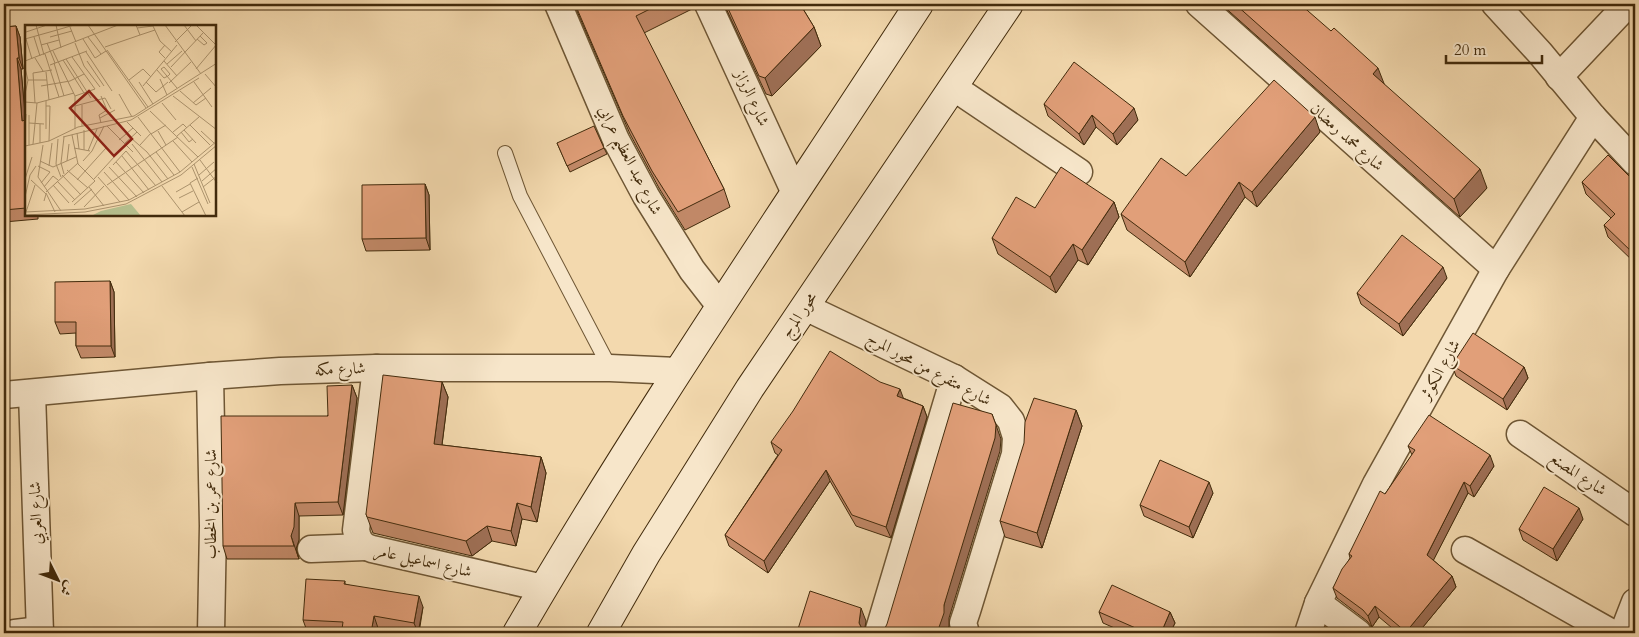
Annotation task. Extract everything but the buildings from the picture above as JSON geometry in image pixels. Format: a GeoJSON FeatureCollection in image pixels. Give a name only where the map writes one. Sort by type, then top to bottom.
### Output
{"type":"FeatureCollection","features":[{"type":"Feature","properties":{"kind":"main road"},"geometry":{"type":"LineString","coordinates":[[517,633],[677,371],[919,4]]}},
{"type":"Feature","properties":{"kind":"main road","name":"محور المرج"},"geometry":{"type":"LineString","coordinates":[[601,633],[697,470],[750,388],[1009,4]]}},
{"type":"Feature","properties":{"kind":"street","name":"شارع عبد العظيم عرابي"},"geometry":{"type":"LineString","coordinates":[[558,4],[616,140],[646,196],[692,270],[720,306]]}},
{"type":"Feature","properties":{"kind":"street","name":"شارع الرزاز"},"geometry":{"type":"LineString","coordinates":[[708,4],[796,193]]}},
{"type":"Feature","properties":{"kind":"street","name":"شارع محمد رمضان"},"geometry":{"type":"LineString","coordinates":[[1199,4],[1496,269]]}},
{"type":"Feature","properties":{"kind":"street"},"geometry":{"type":"LineString","coordinates":[[1496,4],[1593,118],[1635,162]]}},
{"type":"Feature","properties":{"kind":"street"},"geometry":{"type":"LineString","coordinates":[[1559,77],[1628,4]]}},
{"type":"Feature","properties":{"kind":"street"},"geometry":{"type":"LineString","coordinates":[[954,87],[1079,172]]}},
{"type":"Feature","properties":{"kind":"street","name":"شارع الكوثر"},"geometry":{"type":"LineString","coordinates":[[1308,633],[1318,603],[1376,484],[1496,269],[1593,118]]}},
{"type":"Feature","properties":{"kind":"street","name":"شارع متفرع من محور المرج"},"geometry":{"type":"LineString","coordinates":[[805,307],[954,378],[1000,407],[1011,421],[1016,437],[1015,454],[965,617],[966,633]]}},
{"type":"Feature","properties":{"kind":"street","name":"شارع مكه"},"geometry":{"type":"LineString","coordinates":[[4,395],[280,371],[376,368],[610,368],[677,371]]}},
{"type":"Feature","properties":{"kind":"street","name":"شارع اسماعيل عامر"},"geometry":{"type":"LineString","coordinates":[[376,368],[356,530],[358,540],[365,547],[543,588]]}},
{"type":"Feature","properties":{"kind":"street","name":"شارع عمر بن الخطاب"},"geometry":{"type":"LineString","coordinates":[[210,376],[211,633]]}},
{"type":"Feature","properties":{"kind":"street"},"geometry":{"type":"LineString","coordinates":[[878,633],[954,378]]}},
{"type":"Feature","properties":{"kind":"street","name":"شارع العربي"},"geometry":{"type":"LineString","coordinates":[[31,632],[32,392]]}},
{"type":"Feature","properties":{"kind":"street","name":"شارع المصنع"},"geometry":{"type":"LineString","coordinates":[[1520,434],[1635,513]]}},
{"type":"Feature","properties":{"kind":"street"},"geometry":{"type":"LineString","coordinates":[[311,549],[365,547]]}},
{"type":"Feature","properties":{"kind":"street"},"geometry":{"type":"LineString","coordinates":[[1465,550],[1612,633]]}},
{"type":"Feature","properties":{"kind":"street"},"geometry":{"type":"LineString","coordinates":[[1623,633],[1635,602]]}},
{"type":"Feature","properties":{"kind":"street"},"geometry":{"type":"LineString","coordinates":[[1318,603],[1358,633]]}},
{"type":"Feature","properties":{"kind":"lane"},"geometry":{"type":"LineString","coordinates":[[505,153],[520,196],[610,368]]}}]}
